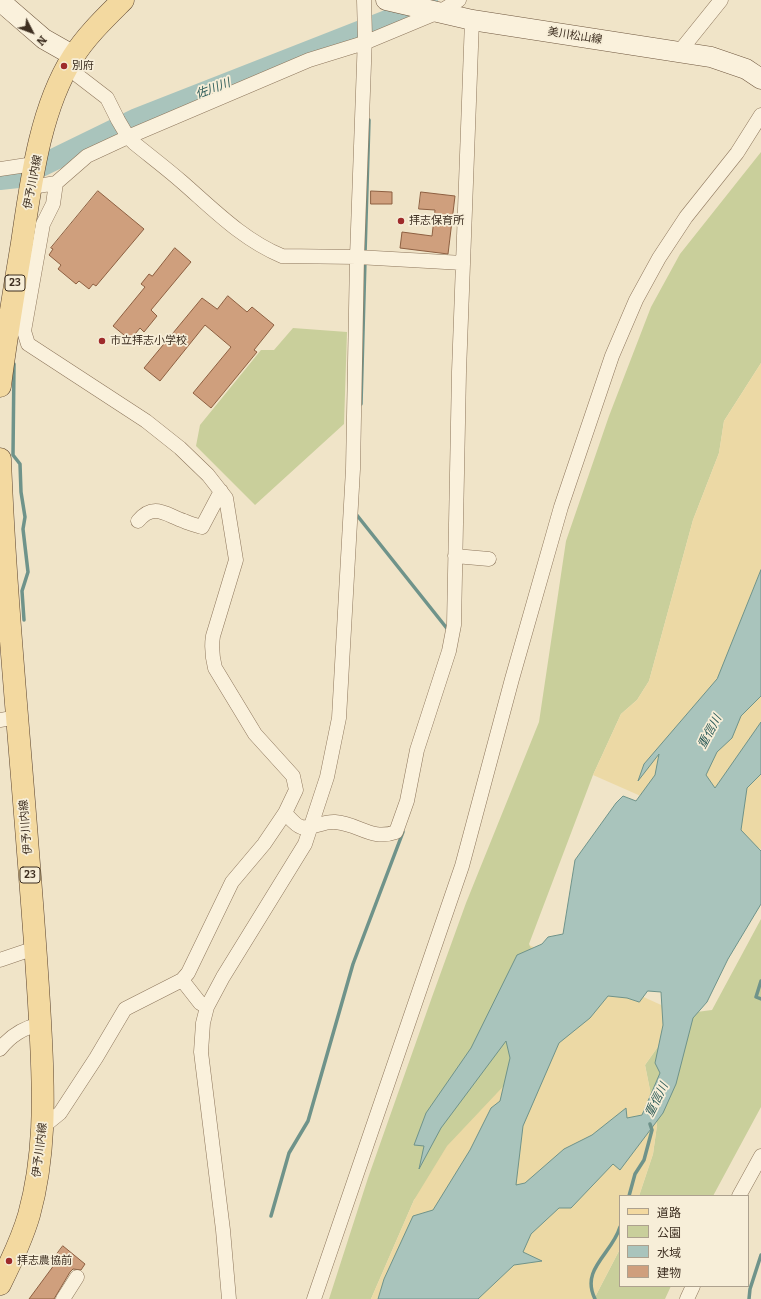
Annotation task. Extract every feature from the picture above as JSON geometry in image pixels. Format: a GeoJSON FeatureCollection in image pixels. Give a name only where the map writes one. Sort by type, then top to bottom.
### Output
{"type":"FeatureCollection","features":[{"type":"Feature","properties":{"kind":"main road","name":"伊予川内線"},"geometry":{"type":"LineString","coordinates":[[0,386],[6,300],[34,173],[53,101],[71,62],[123,0]]}},
{"type":"Feature","properties":{"kind":"main road"},"geometry":{"type":"LineString","coordinates":[[0,2],[71,62]]}},
{"type":"Feature","properties":{"kind":"main road","name":"美川松山線"},"geometry":{"type":"LineString","coordinates":[[398,2],[472,20],[711,57],[746,69],[761,79]]}},
{"type":"Feature","properties":{"kind":"main road","name":"伊予川内線"},"geometry":{"type":"LineString","coordinates":[[0,459],[9,719],[35,948],[44,1126],[38,1170],[28,1215],[13,1259],[0,1284]]}},
{"type":"Feature","properties":{"kind":"street"},"geometry":{"type":"LineString","coordinates":[[229,1299],[223,1230],[201,1052],[203,1023],[207,1007],[223,977],[305,844],[312,826],[334,749],[339,718],[354,469],[357,257],[364,0]]}},
{"type":"Feature","properties":{"kind":"street"},"geometry":{"type":"LineString","coordinates":[[44,1126],[60,1113],[96,1058],[125,1009],[182,980],[192,968],[232,882],[264,844],[285,813],[296,790],[293,776],[255,734],[215,668],[212,658],[211,648],[213,636],[236,560],[235,545],[230,530],[226,498],[208,475],[180,448],[146,421],[28,344],[25,339],[24,331],[43,224],[54,204],[56,183],[86,156],[127,135],[309,60],[438,11],[459,0]]}},
{"type":"Feature","properties":{"kind":"street"},"geometry":{"type":"LineString","coordinates":[[680,51],[721,0]]}},
{"type":"Feature","properties":{"kind":"street"},"geometry":{"type":"LineString","coordinates":[[285,813],[297,826],[303,827],[322,823],[342,823],[377,836],[396,832],[408,801],[417,750],[452,638],[472,20]]}},
{"type":"Feature","properties":{"kind":"street"},"geometry":{"type":"LineString","coordinates":[[71,62],[107,98],[127,135],[231,226],[274,252],[282,256],[357,257],[463,263]]}},
{"type":"Feature","properties":{"kind":"street"},"geometry":{"type":"LineString","coordinates":[[314,1299],[462,866],[512,679],[561,507],[612,356],[636,300],[659,258],[686,217],[737,153],[761,115]]}},
{"type":"Feature","properties":{"kind":"street"},"geometry":{"type":"LineString","coordinates":[[0,168],[27,165],[34,173],[56,183]]}},
{"type":"Feature","properties":{"kind":"street"},"geometry":{"type":"LineString","coordinates":[[138,521],[148,513],[159,511],[202,527],[221,491]]}},
{"type":"Feature","properties":{"kind":"street"},"geometry":{"type":"LineString","coordinates":[[455,556],[489,560]]}},
{"type":"Feature","properties":{"kind":"street"},"geometry":{"type":"LineString","coordinates":[[0,960],[35,948]]}},
{"type":"Feature","properties":{"kind":"street"},"geometry":{"type":"LineString","coordinates":[[182,980],[200,1003],[207,1007]]}},
{"type":"Feature","properties":{"kind":"street"},"geometry":{"type":"LineString","coordinates":[[0,1049],[13,1036],[26,1028],[40,1024]]}},
{"type":"Feature","properties":{"kind":"street"},"geometry":{"type":"LineString","coordinates":[[740,1195],[761,1156]]}},
{"type":"Feature","properties":{"kind":"street"},"geometry":{"type":"LineString","coordinates":[[63,1299],[77,1277]]}},
{"type":"Feature","properties":{"kind":"street"},"geometry":{"type":"LineString","coordinates":[[687,1299],[693,1287]]}},
{"type":"Feature","properties":{"kind":"green space"},"geometry":{"type":"Polygon","coordinates":[[[761,152],[761,363],[724,421],[719,453],[693,520],[649,681],[637,700],[621,714],[593,775],[529,944],[543,967],[580,1012],[414,1200],[371,1299],[329,1299],[368,1178],[466,903],[539,722],[566,541],[609,416],[651,307],[680,254],[761,152]]]}},
{"type":"Feature","properties":{"kind":"green space"},"geometry":{"type":"Polygon","coordinates":[[[293,328],[347,332],[344,424],[255,505],[196,446],[200,425],[261,350],[274,350],[293,328]]]}},
{"type":"Feature","properties":{"kind":"green space"},"geometry":{"type":"Polygon","coordinates":[[[761,919],[761,1107],[714,1195],[639,1195],[653,1154],[657,1125],[645,1065],[681,1014],[712,1010],[761,919]]]}},
{"type":"Feature","properties":{"kind":"green space"},"geometry":{"type":"Polygon","coordinates":[[[619,1251],[619,1287],[671,1287],[665,1299],[594,1299],[619,1251]]]}},
{"type":"Feature","properties":{"kind":"sand"},"geometry":{"type":"Polygon","coordinates":[[[761,363],[761,849],[593,775],[621,714],[637,700],[649,681],[693,520],[719,453],[724,421],[761,363]]]}},
{"type":"Feature","properties":{"kind":"sand"},"geometry":{"type":"Polygon","coordinates":[[[529,945],[681,1014],[645,1065],[657,1125],[653,1154],[639,1195],[619,1195],[619,1251],[594,1299],[371,1299],[414,1200],[447,1146],[530,1058],[543,967],[529,945]]]}},
{"type":"Feature","properties":{"kind":"water","name":"重信川"},"geometry":{"type":"Polygon","coordinates":[[[761,570],[761,696],[741,716],[732,738],[717,752],[706,775],[715,788],[761,722],[761,774],[747,788],[741,830],[761,851],[761,904],[728,959],[707,1002],[693,1018],[676,1084],[663,1113],[620,1170],[613,1164],[571,1208],[559,1208],[531,1234],[523,1252],[542,1261],[514,1265],[478,1299],[378,1299],[384,1279],[413,1216],[433,1210],[470,1150],[491,1108],[500,1101],[510,1058],[506,1041],[441,1128],[419,1169],[424,1146],[414,1145],[426,1113],[471,1048],[517,955],[542,944],[548,937],[563,934],[575,860],[616,803],[623,796],[636,801],[655,775],[659,754],[638,781],[644,764],[717,679],[761,570]],[[648,991],[639,1002],[627,998],[608,996],[590,1018],[559,1043],[523,1126],[516,1185],[525,1183],[564,1149],[592,1135],[626,1108],[627,1118],[642,1115],[660,1073],[655,1063],[663,1025],[661,992],[648,991]]]}},
{"type":"Feature","properties":{"kind":"building"},"geometry":{"type":"Polygon","coordinates":[[[98,191],[144,229],[96,286],[93,284],[89,289],[79,281],[76,284],[58,269],[61,265],[49,255],[53,249],[51,248],[98,191]]]}},
{"type":"Feature","properties":{"kind":"building"},"geometry":{"type":"Polygon","coordinates":[[[371,191],[392,192],[392,204],[371,204],[371,191]]]}},
{"type":"Feature","properties":{"kind":"building"},"geometry":{"type":"Polygon","coordinates":[[[421,192],[455,196],[448,254],[400,248],[402,232],[432,236],[435,210],[419,209],[421,192]]]}},
{"type":"Feature","properties":{"kind":"building"},"geometry":{"type":"Polygon","coordinates":[[[175,248],[191,262],[151,310],[157,316],[144,332],[140,328],[130,340],[113,326],[145,287],[141,284],[149,274],[152,276],[175,248]]]}},
{"type":"Feature","properties":{"kind":"building"},"geometry":{"type":"Polygon","coordinates":[[[228,296],[247,312],[252,307],[274,325],[254,350],[257,352],[211,408],[193,393],[231,347],[205,325],[160,381],[144,368],[202,298],[217,309],[228,296]]]}},
{"type":"Feature","properties":{"kind":"building"},"geometry":{"type":"Polygon","coordinates":[[[63,1246],[85,1264],[81,1270],[73,1269],[70,1272],[54,1299],[29,1299],[60,1257],[57,1254],[63,1246]]]}},
{"type":"Feature","properties":{"kind":"waterway","name":"佐川川"},"geometry":{"type":"LineString","coordinates":[[0,179],[18,177],[137,119],[387,21],[427,0]]}},
{"type":"Feature","properties":{"kind":"waterway","name":"佐川川"},"geometry":{"type":"LineString","coordinates":[[373,27],[373,32]]}},
{"type":"Feature","properties":{"kind":"waterway","name":"佐川川"},"geometry":{"type":"LineString","coordinates":[[333,42],[334,49]]}},
{"type":"Feature","properties":{"kind":"waterway"},"geometry":{"type":"LineString","coordinates":[[365,254],[369,120]]}},
{"type":"Feature","properties":{"kind":"waterway"},"geometry":{"type":"LineString","coordinates":[[50,171],[52,161]]}},
{"type":"Feature","properties":{"kind":"waterway"},"geometry":{"type":"LineString","coordinates":[[361,404],[365,260]]}},
{"type":"Feature","properties":{"kind":"waterway"},"geometry":{"type":"LineString","coordinates":[[14,364],[13,455],[20,464],[21,492],[25,517],[23,529],[28,572],[22,591],[24,620]]}},
{"type":"Feature","properties":{"kind":"waterway"},"geometry":{"type":"LineString","coordinates":[[356,514],[449,631]]}},
{"type":"Feature","properties":{"kind":"waterway"},"geometry":{"type":"LineString","coordinates":[[271,1216],[289,1153],[308,1121],[353,964],[403,832]]}},
{"type":"Feature","properties":{"kind":"waterway"},"geometry":{"type":"LineString","coordinates":[[761,981],[756,997],[761,999]]}},
{"type":"Feature","properties":{"kind":"waterway"},"geometry":{"type":"LineString","coordinates":[[629,1195],[635,1174],[644,1160],[652,1130],[650,1124]]}},
{"type":"Feature","properties":{"kind":"waterway"},"geometry":{"type":"LineString","coordinates":[[595,1299],[591,1288],[591,1279],[594,1270],[616,1237],[619,1230]]}},
{"type":"Feature","properties":{"kind":"waterway"},"geometry":{"type":"LineString","coordinates":[[749,1299],[750,1289],[761,1255]]}},
{"type":"Feature","properties":{"kind":"place","name":"別府"},"geometry":{"type":"Point","coordinates":[64,66]}},
{"type":"Feature","properties":{"kind":"place","name":"拝志保育所"},"geometry":{"type":"Point","coordinates":[401,221]}},
{"type":"Feature","properties":{"kind":"place","name":"市立拝志小学校"},"geometry":{"type":"Point","coordinates":[102,341]}},
{"type":"Feature","properties":{"kind":"place","name":"拝志農協前"},"geometry":{"type":"Point","coordinates":[9,1261]}}]}
